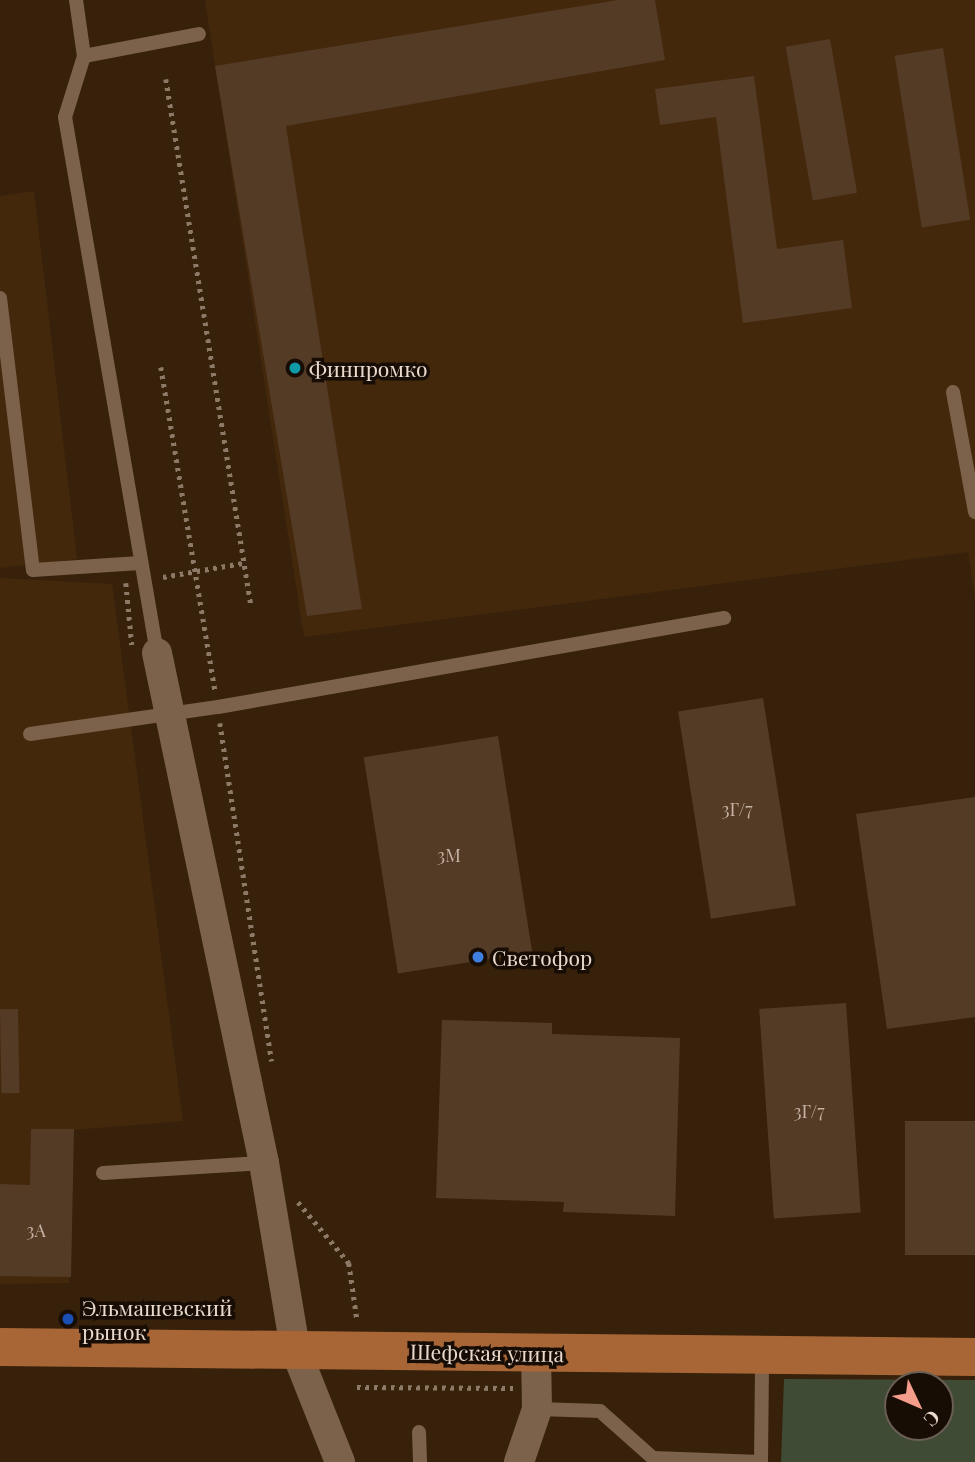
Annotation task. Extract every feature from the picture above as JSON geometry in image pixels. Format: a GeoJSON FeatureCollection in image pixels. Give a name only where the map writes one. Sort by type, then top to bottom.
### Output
{"type":"FeatureCollection","features":[{"type":"Feature","properties":{"kind":"main road","name":"Шефская улица"},"geometry":{"type":"LineString","coordinates":[[0,1347],[295,1349],[537,1383],[762,1355],[975,1357]]}},
{"type":"Feature","properties":{"kind":"street"},"geometry":{"type":"LineString","coordinates":[[157,653],[167,714],[264,1163],[295,1349],[340,1462]]}},
{"type":"Feature","properties":{"kind":"street"},"geometry":{"type":"LineString","coordinates":[[519,1462],[537,1383]]}},
{"type":"Feature","properties":{"kind":"lane"},"geometry":{"type":"LineString","coordinates":[[76,0],[84,55],[65,117],[142,581],[157,653]]}},
{"type":"Feature","properties":{"kind":"lane"},"geometry":{"type":"LineString","coordinates":[[84,55],[199,34]]}},
{"type":"Feature","properties":{"kind":"lane"},"geometry":{"type":"LineString","coordinates":[[0,298],[33,570],[140,563]]}},
{"type":"Feature","properties":{"kind":"lane"},"geometry":{"type":"LineString","coordinates":[[953,392],[975,512]]}},
{"type":"Feature","properties":{"kind":"lane"},"geometry":{"type":"LineString","coordinates":[[30,734],[218,707],[724,618]]}},
{"type":"Feature","properties":{"kind":"lane"},"geometry":{"type":"LineString","coordinates":[[103,1173],[264,1163]]}},
{"type":"Feature","properties":{"kind":"lane"},"geometry":{"type":"LineString","coordinates":[[537,1383],[600,1411],[653,1458],[761,1462],[762,1355]]}},
{"type":"Feature","properties":{"kind":"lane"},"geometry":{"type":"LineString","coordinates":[[419,1432],[420,1462]]}},
{"type":"Feature","properties":{"kind":"path"},"geometry":{"type":"LineString","coordinates":[[166,79],[251,605]]}},
{"type":"Feature","properties":{"kind":"path"},"geometry":{"type":"LineString","coordinates":[[161,367],[218,707],[274,1073]]}},
{"type":"Feature","properties":{"kind":"path"},"geometry":{"type":"LineString","coordinates":[[123,584],[243,563]]}},
{"type":"Feature","properties":{"kind":"path"},"geometry":{"type":"LineString","coordinates":[[293,1196],[349,1263],[357,1319]]}},
{"type":"Feature","properties":{"kind":"path"},"geometry":{"type":"LineString","coordinates":[[357,1387],[537,1383]]}},
{"type":"Feature","properties":{"kind":"shaded area"},"geometry":{"type":"Polygon","coordinates":[[[205,0],[975,0],[975,598],[968,552],[304,637],[205,0]]]}},
{"type":"Feature","properties":{"kind":"shaded area"},"geometry":{"type":"Polygon","coordinates":[[[34,191],[77,559],[0,568],[0,196],[34,191]]]}},
{"type":"Feature","properties":{"kind":"shaded area"},"geometry":{"type":"Polygon","coordinates":[[[0,578],[112,584],[183,1121],[72,1130],[69,1283],[0,1284],[0,578]]]}},
{"type":"Feature","properties":{"kind":"green space"},"geometry":{"type":"Polygon","coordinates":[[[784,1379],[884,1380],[884,1441],[954,1441],[954,1380],[975,1380],[975,1462],[781,1462],[784,1379]]]}},
{"type":"Feature","properties":{"kind":"building","name":"Финпромко"},"geometry":{"type":"Polygon","coordinates":[[[618,0],[655,0],[665,60],[286,126],[362,609],[307,616],[215,66],[618,0]]]}},
{"type":"Feature","properties":{"kind":"building"},"geometry":{"type":"Polygon","coordinates":[[[830,39],[857,193],[813,200],[786,47],[830,39]]]}},
{"type":"Feature","properties":{"kind":"building"},"geometry":{"type":"Polygon","coordinates":[[[943,48],[970,220],[922,228],[895,56],[943,48]]]}},
{"type":"Feature","properties":{"kind":"building"},"geometry":{"type":"Polygon","coordinates":[[[754,76],[777,249],[843,240],[852,308],[743,323],[716,117],[660,125],[655,89],[754,76]]]}},
{"type":"Feature","properties":{"kind":"building"},"geometry":{"type":"Polygon","coordinates":[[[763,698],[796,905],[711,919],[678,711],[763,698]]]}},
{"type":"Feature","properties":{"kind":"building"},"geometry":{"type":"Polygon","coordinates":[[[498,736],[532,952],[398,974],[364,757],[498,736]]]}},
{"type":"Feature","properties":{"kind":"building"},"geometry":{"type":"Polygon","coordinates":[[[975,797],[975,1017],[887,1029],[856,814],[975,797]]]}},
{"type":"Feature","properties":{"kind":"building"},"geometry":{"type":"Polygon","coordinates":[[[846,1003],[861,1212],[774,1219],[759,1009],[846,1003]]]}},
{"type":"Feature","properties":{"kind":"building"},"geometry":{"type":"Polygon","coordinates":[[[0,1009],[18,1009],[19,1093],[1,1093],[0,1009]]]}},
{"type":"Feature","properties":{"kind":"building"},"geometry":{"type":"Polygon","coordinates":[[[442,1020],[552,1023],[552,1034],[680,1038],[675,1216],[563,1212],[564,1202],[436,1198],[442,1020]]]}},
{"type":"Feature","properties":{"kind":"building"},"geometry":{"type":"Polygon","coordinates":[[[905,1121],[975,1121],[975,1255],[905,1255],[905,1121]]]}},
{"type":"Feature","properties":{"kind":"building"},"geometry":{"type":"Polygon","coordinates":[[[31,1129],[74,1129],[71,1277],[0,1276],[0,1184],[30,1185],[31,1129]]]}},
{"type":"Feature","properties":{"kind":"place","name":"Финпромко"},"geometry":{"type":"Point","coordinates":[295,368]}},
{"type":"Feature","properties":{"kind":"place","name":"Светофор"},"geometry":{"type":"Point","coordinates":[478,957]}},
{"type":"Feature","properties":{"kind":"place","name":"Эльмашевский рынок"},"geometry":{"type":"Point","coordinates":[68,1319]}}]}
